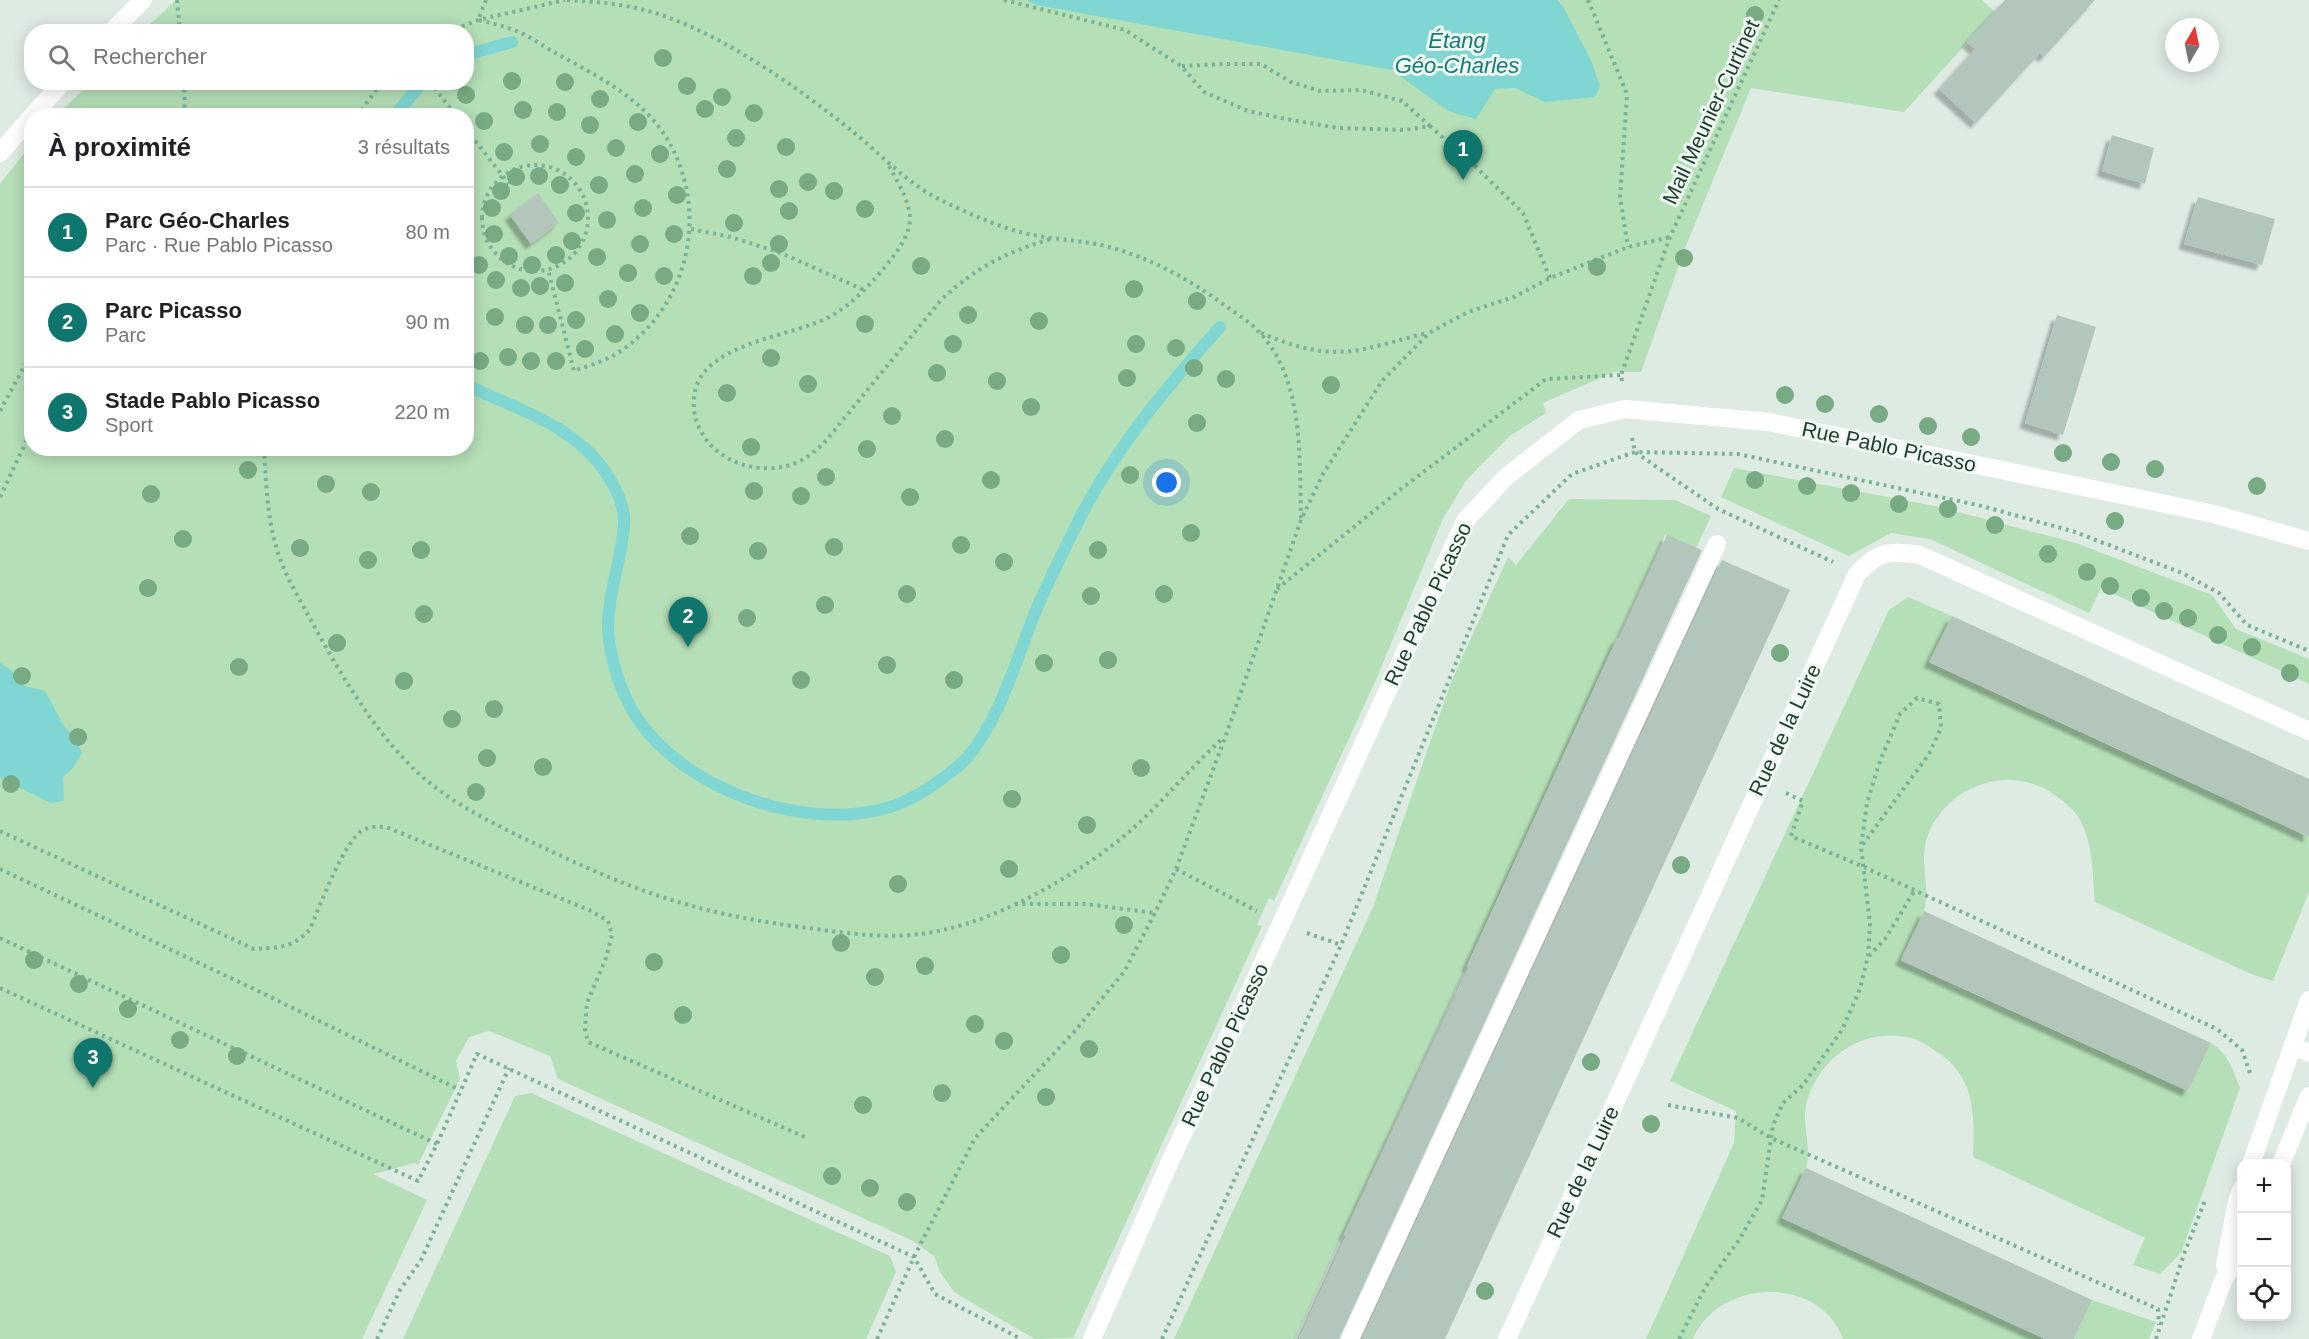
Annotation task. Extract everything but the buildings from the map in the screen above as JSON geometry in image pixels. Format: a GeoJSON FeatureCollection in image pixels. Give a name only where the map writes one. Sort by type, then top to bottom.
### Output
{"type":"FeatureCollection","features":[{"type":"Feature","properties":{"kind":"street"},"geometry":{"type":"LineString","coordinates":[[119,24],[143,0]]}},
{"type":"Feature","properties":{"kind":"street"},"geometry":{"type":"LineString","coordinates":[[39,108],[56,90]]}},
{"type":"Feature","properties":{"kind":"street"},"geometry":{"type":"LineString","coordinates":[[0,153],[24,125]]}},
{"type":"Feature","properties":{"kind":"street","name":"Rue Pablo Picasso"},"geometry":{"type":"LineString","coordinates":[[1092,1339],[1168,1166],[1465,521],[1506,477],[1580,420],[1625,409],[1769,422],[2214,514],[2309,541]]}},
{"type":"Feature","properties":{"kind":"street"},"geometry":{"type":"LineString","coordinates":[[1350,1339],[1717,544]]}},
{"type":"Feature","properties":{"kind":"street","name":"Rue de la Luire"},"geometry":{"type":"LineString","coordinates":[[1507,1339],[1857,574],[1869,560],[1888,552],[1920,555],[2309,730]]}},
{"type":"Feature","properties":{"kind":"street"},"geometry":{"type":"LineString","coordinates":[[2253,1159],[2301,1050],[2309,1000]]}},
{"type":"Feature","properties":{"kind":"street"},"geometry":{"type":"LineString","coordinates":[[2283,1159],[2309,1096]]}},
{"type":"Feature","properties":{"kind":"street"},"geometry":{"type":"LineString","coordinates":[[2223,1281],[2237,1201]]}},
{"type":"Feature","properties":{"kind":"street"},"geometry":{"type":"LineString","coordinates":[[2201,1339],[2223,1281],[2237,1255]]}},
{"type":"Feature","properties":{"kind":"path"},"geometry":{"type":"LineString","coordinates":[[177,0],[179,24]]}},
{"type":"Feature","properties":{"kind":"path"},"geometry":{"type":"LineString","coordinates":[[478,20],[486,0]]}},
{"type":"Feature","properties":{"kind":"path"},"geometry":{"type":"LineString","coordinates":[[468,24],[566,0],[607,3],[642,9],[674,20],[763,67],[826,110],[888,164],[941,201],[994,224],[1052,239],[1102,245],[1128,253],[1198,285],[1259,332],[1304,348],[1349,352],[1429,333],[1468,312],[1514,297],[1550,278],[1628,247],[1670,237]]}},
{"type":"Feature","properties":{"kind":"path"},"geometry":{"type":"LineString","coordinates":[[1004,0],[1125,30],[1181,66],[1204,92],[1248,111],[1338,128],[1405,130],[1430,126]]}},
{"type":"Feature","properties":{"kind":"path"},"geometry":{"type":"LineString","coordinates":[[1588,0],[1627,94],[1620,197],[1628,247]]}},
{"type":"Feature","properties":{"kind":"path","name":"Mail Meunier-Curtinet"},"geometry":{"type":"LineString","coordinates":[[1276,590],[1401,489],[1546,379],[1621,375],[1670,237],[1779,0]]}},
{"type":"Feature","properties":{"kind":"path"},"geometry":{"type":"LineString","coordinates":[[478,20],[505,26],[528,36],[612,85],[646,114],[669,141],[684,176],[691,229],[685,263],[674,292],[657,317],[636,339],[615,355],[574,371],[548,269]]}},
{"type":"Feature","properties":{"kind":"path"},"geometry":{"type":"LineString","coordinates":[[1181,66],[1261,64],[1291,82],[1320,92],[1362,90],[1402,101],[1474,165],[1522,213],[1550,278]]}},
{"type":"Feature","properties":{"kind":"path"},"geometry":{"type":"LineString","coordinates":[[184,90],[184,108]]}},
{"type":"Feature","properties":{"kind":"path"},"geometry":{"type":"LineString","coordinates":[[363,108],[376,90]]}},
{"type":"Feature","properties":{"kind":"path"},"geometry":{"type":"LineString","coordinates":[[436,90],[450,108]]}},
{"type":"Feature","properties":{"kind":"path"},"geometry":{"type":"LineString","coordinates":[[474,139],[509,184]]}},
{"type":"Feature","properties":{"kind":"path"},"geometry":{"type":"LineString","coordinates":[[888,164],[910,209],[911,221],[908,234],[898,250],[864,290],[847,306],[829,317],[754,343],[722,357],[704,370],[695,389],[694,413],[704,437],[726,459],[740,465],[774,468],[801,461],[824,443],[942,298],[960,282],[1001,257],[1052,239]]}},
{"type":"Feature","properties":{"kind":"path"},"geometry":{"type":"LineString","coordinates":[[542,165],[568,177],[585,200],[588,227],[583,241],[576,253],[565,262],[548,269],[538,272],[511,265],[492,250],[486,239],[482,221],[484,203],[489,191],[503,176],[518,168],[542,165]]}},
{"type":"Feature","properties":{"kind":"path"},"geometry":{"type":"LineString","coordinates":[[691,229],[731,237],[781,254],[864,290]]}},
{"type":"Feature","properties":{"kind":"path"},"geometry":{"type":"LineString","coordinates":[[1259,332],[1272,349],[1282,368],[1294,407],[1298,439],[1301,520]]}},
{"type":"Feature","properties":{"kind":"path"},"geometry":{"type":"LineString","coordinates":[[878,1339],[914,1257],[975,1138],[1074,1032],[1124,972],[1176,869],[1226,735],[1301,520],[1323,474],[1382,381],[1429,333]]}},
{"type":"Feature","properties":{"kind":"path"},"geometry":{"type":"LineString","coordinates":[[0,411],[24,367]]}},
{"type":"Feature","properties":{"kind":"path"},"geometry":{"type":"LineString","coordinates":[[0,497],[24,446]]}},
{"type":"Feature","properties":{"kind":"path"},"geometry":{"type":"LineString","coordinates":[[1635,452],[1718,509],[1808,549]]}},
{"type":"Feature","properties":{"kind":"path"},"geometry":{"type":"LineString","coordinates":[[265,456],[270,518],[284,572],[317,632],[364,707],[416,771],[450,798],[483,818],[578,864],[671,900],[761,922],[860,935],[900,936],[943,930],[982,918],[1068,875],[1130,831],[1226,735]]}},
{"type":"Feature","properties":{"kind":"path"},"geometry":{"type":"LineString","coordinates":[[1679,1339],[1706,1286],[1739,1240],[1762,1200],[1773,1125],[1783,1103],[1803,1085],[1842,1030],[1860,989],[1868,956],[1870,924],[1861,848],[1867,803],[1880,761],[1900,714],[1917,698],[1939,704],[1941,728],[1929,754],[1861,848]]}},
{"type":"Feature","properties":{"kind":"path"},"geometry":{"type":"LineString","coordinates":[[1761,782],[1803,801],[1791,836],[1915,890],[2217,1029],[2242,1050],[2252,1078],[2249,1086]]}},
{"type":"Feature","properties":{"kind":"path"},"geometry":{"type":"LineString","coordinates":[[0,831],[254,950],[289,945],[301,940],[310,929],[350,842],[362,831],[373,826],[386,827],[589,910],[608,921],[612,935],[606,958],[587,1004],[585,1029],[588,1042],[805,1137]]}},
{"type":"Feature","properties":{"kind":"path"},"geometry":{"type":"LineString","coordinates":[[0,870],[254,989],[460,1090]]}},
{"type":"Feature","properties":{"kind":"path"},"geometry":{"type":"LineString","coordinates":[[1868,956],[1886,939],[1915,890]]}},
{"type":"Feature","properties":{"kind":"path"},"geometry":{"type":"LineString","coordinates":[[1013,904],[1085,904],[1155,913]]}},
{"type":"Feature","properties":{"kind":"path"},"geometry":{"type":"LineString","coordinates":[[0,938],[436,1144]]}},
{"type":"Feature","properties":{"kind":"path"},"geometry":{"type":"LineString","coordinates":[[0,988],[418,1181],[477,1054],[914,1257],[935,1294],[1022,1339]]}},
{"type":"Feature","properties":{"kind":"path"},"geometry":{"type":"LineString","coordinates":[[377,1339],[400,1290],[421,1260],[509,1068]]}},
{"type":"Feature","properties":{"kind":"path"},"geometry":{"type":"LineString","coordinates":[[1668,1105],[1738,1119],[1771,1138],[2158,1309],[2159,1329]]}},
{"type":"Feature","properties":{"kind":"path"},"geometry":{"type":"LineString","coordinates":[[2156,1339],[2184,1254],[2210,1189]]}},
{"type":"Feature","properties":{"kind":"green space"},"geometry":{"type":"Polygon","coordinates":[[[176,0],[1982,0],[1995,12],[1904,112],[1751,88],[1685,248],[1641,372],[1614,372],[1543,403],[1546,413],[1511,435],[1465,482],[1443,519],[1375,682],[1274,901],[1269,898],[1257,925],[1262,926],[1073,1338],[1035,1339],[954,1292],[940,1272],[934,1256],[913,1241],[558,1079],[550,1056],[489,1031],[469,1037],[456,1061],[460,1079],[418,1165],[415,1163],[373,1174],[427,1200],[362,1339],[0,1339],[0,184],[24,154],[24,456],[474,456],[474,108],[64,108],[83,90],[474,90],[474,24],[150,24],[176,0]]]}},
{"type":"Feature","properties":{"kind":"green space"},"geometry":{"type":"Polygon","coordinates":[[[1734,468],[1935,506],[2076,543],[2212,595],[2236,629],[2309,659],[2309,684],[2101,588],[2089,613],[1930,539],[1891,533],[1849,556],[1721,497],[1734,468]]]}},
{"type":"Feature","properties":{"kind":"green space"},"geometry":{"type":"Polygon","coordinates":[[[1569,499],[1675,500],[1711,516],[1696,548],[1665,535],[1295,1339],[1174,1339],[1373,907],[1451,682],[1508,557],[1516,565],[1569,499]]]}},
{"type":"Feature","properties":{"kind":"green space"},"geometry":{"type":"Polygon","coordinates":[[[1908,597],[1952,616],[1930,663],[2309,837],[2309,892],[2273,981],[2251,974],[2095,902],[2088,842],[2081,822],[2073,810],[2040,787],[2023,781],[1988,782],[1956,798],[1932,826],[1927,838],[1924,859],[1926,900],[1924,911],[1901,961],[2188,1091],[2211,1043],[2226,1057],[2240,1088],[2181,1253],[2160,1274],[2133,1265],[2145,1238],[1973,1157],[1974,1127],[1970,1098],[1959,1072],[1950,1061],[1917,1040],[1898,1036],[1880,1036],[1863,1040],[1833,1058],[1812,1087],[1805,1113],[1808,1160],[1783,1218],[2045,1339],[1843,1339],[1831,1318],[1813,1303],[1792,1295],[1769,1292],[1745,1295],[1724,1305],[1706,1319],[1693,1339],[1646,1339],[1734,1143],[1736,1111],[1670,1081],[1889,610],[1908,597]]]}},
{"type":"Feature","properties":{"kind":"green space"},"geometry":{"type":"Polygon","coordinates":[[[531,1093],[890,1256],[896,1272],[866,1339],[403,1339],[515,1096],[531,1093]]]}},
{"type":"Feature","properties":{"kind":"green space"},"geometry":{"type":"Polygon","coordinates":[[[2092,1300],[2156,1322],[2149,1339],[2074,1339],[2092,1300]]]}},
{"type":"Feature","properties":{"kind":"water","name":"Étang Géo-Charles"},"geometry":{"type":"Polygon","coordinates":[[[1027,0],[1557,0],[1562,5],[1591,60],[1600,86],[1595,97],[1545,102],[1515,88],[1495,89],[1476,119],[1448,111],[1392,70],[1036,5],[1027,0]]]}},
{"type":"Feature","properties":{"kind":"water"},"geometry":{"type":"Polygon","coordinates":[[[0,663],[11,670],[25,686],[45,691],[64,726],[77,741],[82,753],[73,768],[63,777],[64,801],[51,803],[0,778],[0,663]]]}},
{"type":"Feature","properties":{"kind":"waterway"},"geometry":{"type":"LineString","coordinates":[[474,53],[512,42]]}},
{"type":"Feature","properties":{"kind":"waterway"},"geometry":{"type":"LineString","coordinates":[[401,108],[416,90]]}},
{"type":"Feature","properties":{"kind":"waterway"},"geometry":{"type":"LineString","coordinates":[[474,389],[527,412],[566,433],[598,462],[614,486],[622,507],[624,524],[610,601],[608,628],[613,660],[620,684],[641,724],[667,752],[699,776],[736,794],[775,807],[815,814],[854,814],[890,807],[913,797],[940,780],[967,758],[997,711],[1041,599],[1089,500],[1140,423],[1220,327]]}},
{"type":"Feature","properties":{"kind":"place","name":"Parc Géo-Charles"},"geometry":{"type":"Point","coordinates":[1463,180]}},
{"type":"Feature","properties":{"kind":"place","name":"Parc Picasso"},"geometry":{"type":"Point","coordinates":[688,647]}},
{"type":"Feature","properties":{"kind":"place","name":"Stade Pablo Picasso"},"geometry":{"type":"Point","coordinates":[93,1088]}}]}
